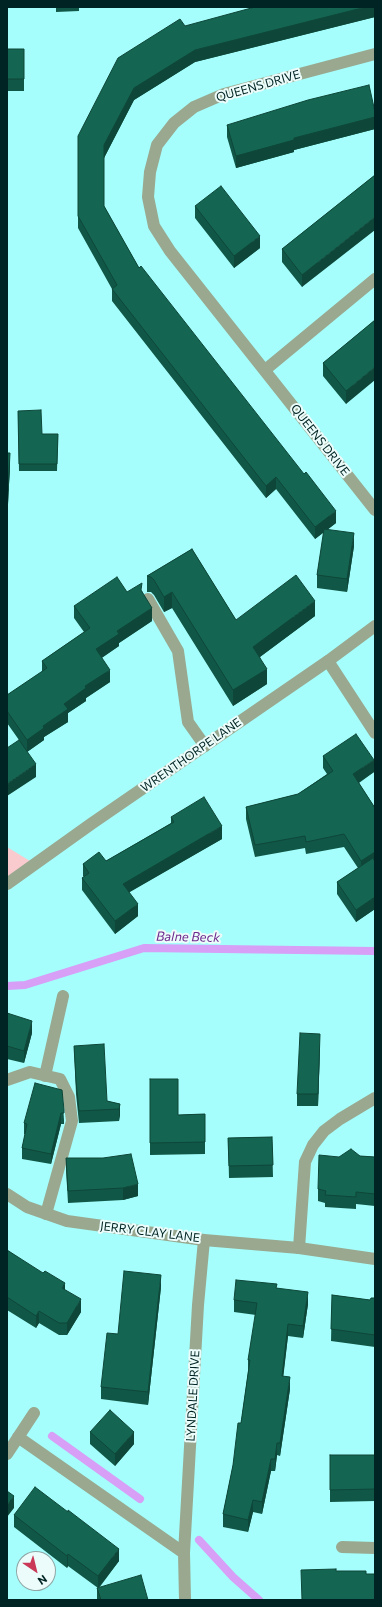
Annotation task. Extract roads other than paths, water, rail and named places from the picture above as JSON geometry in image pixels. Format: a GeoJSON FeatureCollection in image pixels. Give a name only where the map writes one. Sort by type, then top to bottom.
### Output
{"type":"FeatureCollection","features":[{"type":"Feature","properties":{"kind":"street","name":"QUEENS DRIVE"},"geometry":{"type":"LineString","coordinates":[[375,54],[224,94],[194,107],[174,123],[157,145],[150,172],[148,197],[154,226],[170,251],[375,510]]}},
{"type":"Feature","properties":{"kind":"street"},"geometry":{"type":"LineString","coordinates":[[265,370],[375,280]]}},
{"type":"Feature","properties":{"kind":"street"},"geometry":{"type":"LineString","coordinates":[[148,599],[178,651],[188,722],[205,746]]}},
{"type":"Feature","properties":{"kind":"street","name":"WRENTHORPE LANE"},"geometry":{"type":"LineString","coordinates":[[7,884],[91,824],[328,661],[375,626]]}},
{"type":"Feature","properties":{"kind":"street"},"geometry":{"type":"LineString","coordinates":[[328,661],[375,733]]}},
{"type":"Feature","properties":{"kind":"street"},"geometry":{"type":"LineString","coordinates":[[45,1076],[63,996]]}},
{"type":"Feature","properties":{"kind":"street"},"geometry":{"type":"LineString","coordinates":[[7,1080],[30,1072],[60,1080],[69,1097],[72,1121],[46,1214]]}},
{"type":"Feature","properties":{"kind":"street"},"geometry":{"type":"LineString","coordinates":[[299,1248],[305,1162],[313,1145],[324,1131],[340,1119],[375,1098]]}},
{"type":"Feature","properties":{"kind":"street","name":"JERRY CLAY LANE"},"geometry":{"type":"LineString","coordinates":[[7,1194],[27,1206],[67,1221],[204,1240],[299,1248],[375,1259]]}},
{"type":"Feature","properties":{"kind":"street","name":"LYNDALE DRIVE"},"geometry":{"type":"LineString","coordinates":[[185,1600],[184,1553],[198,1313],[204,1240]]}},
{"type":"Feature","properties":{"kind":"street"},"geometry":{"type":"LineString","coordinates":[[7,1454],[34,1413]]}},
{"type":"Feature","properties":{"kind":"street"},"geometry":{"type":"LineString","coordinates":[[18,1437],[184,1553]]}},
{"type":"Feature","properties":{"kind":"street"},"geometry":{"type":"LineString","coordinates":[[342,1547],[375,1548]]}},
{"type":"Feature","properties":{"kind":"waterway","name":"Balne Beck"},"geometry":{"type":"LineString","coordinates":[[7,986],[25,985],[144,948],[375,951]]}},
{"type":"Feature","properties":{"kind":"waterway"},"geometry":{"type":"LineString","coordinates":[[52,1436],[140,1499]]}},
{"type":"Feature","properties":{"kind":"waterway"},"geometry":{"type":"LineString","coordinates":[[199,1540],[233,1577],[259,1600]]}}]}
